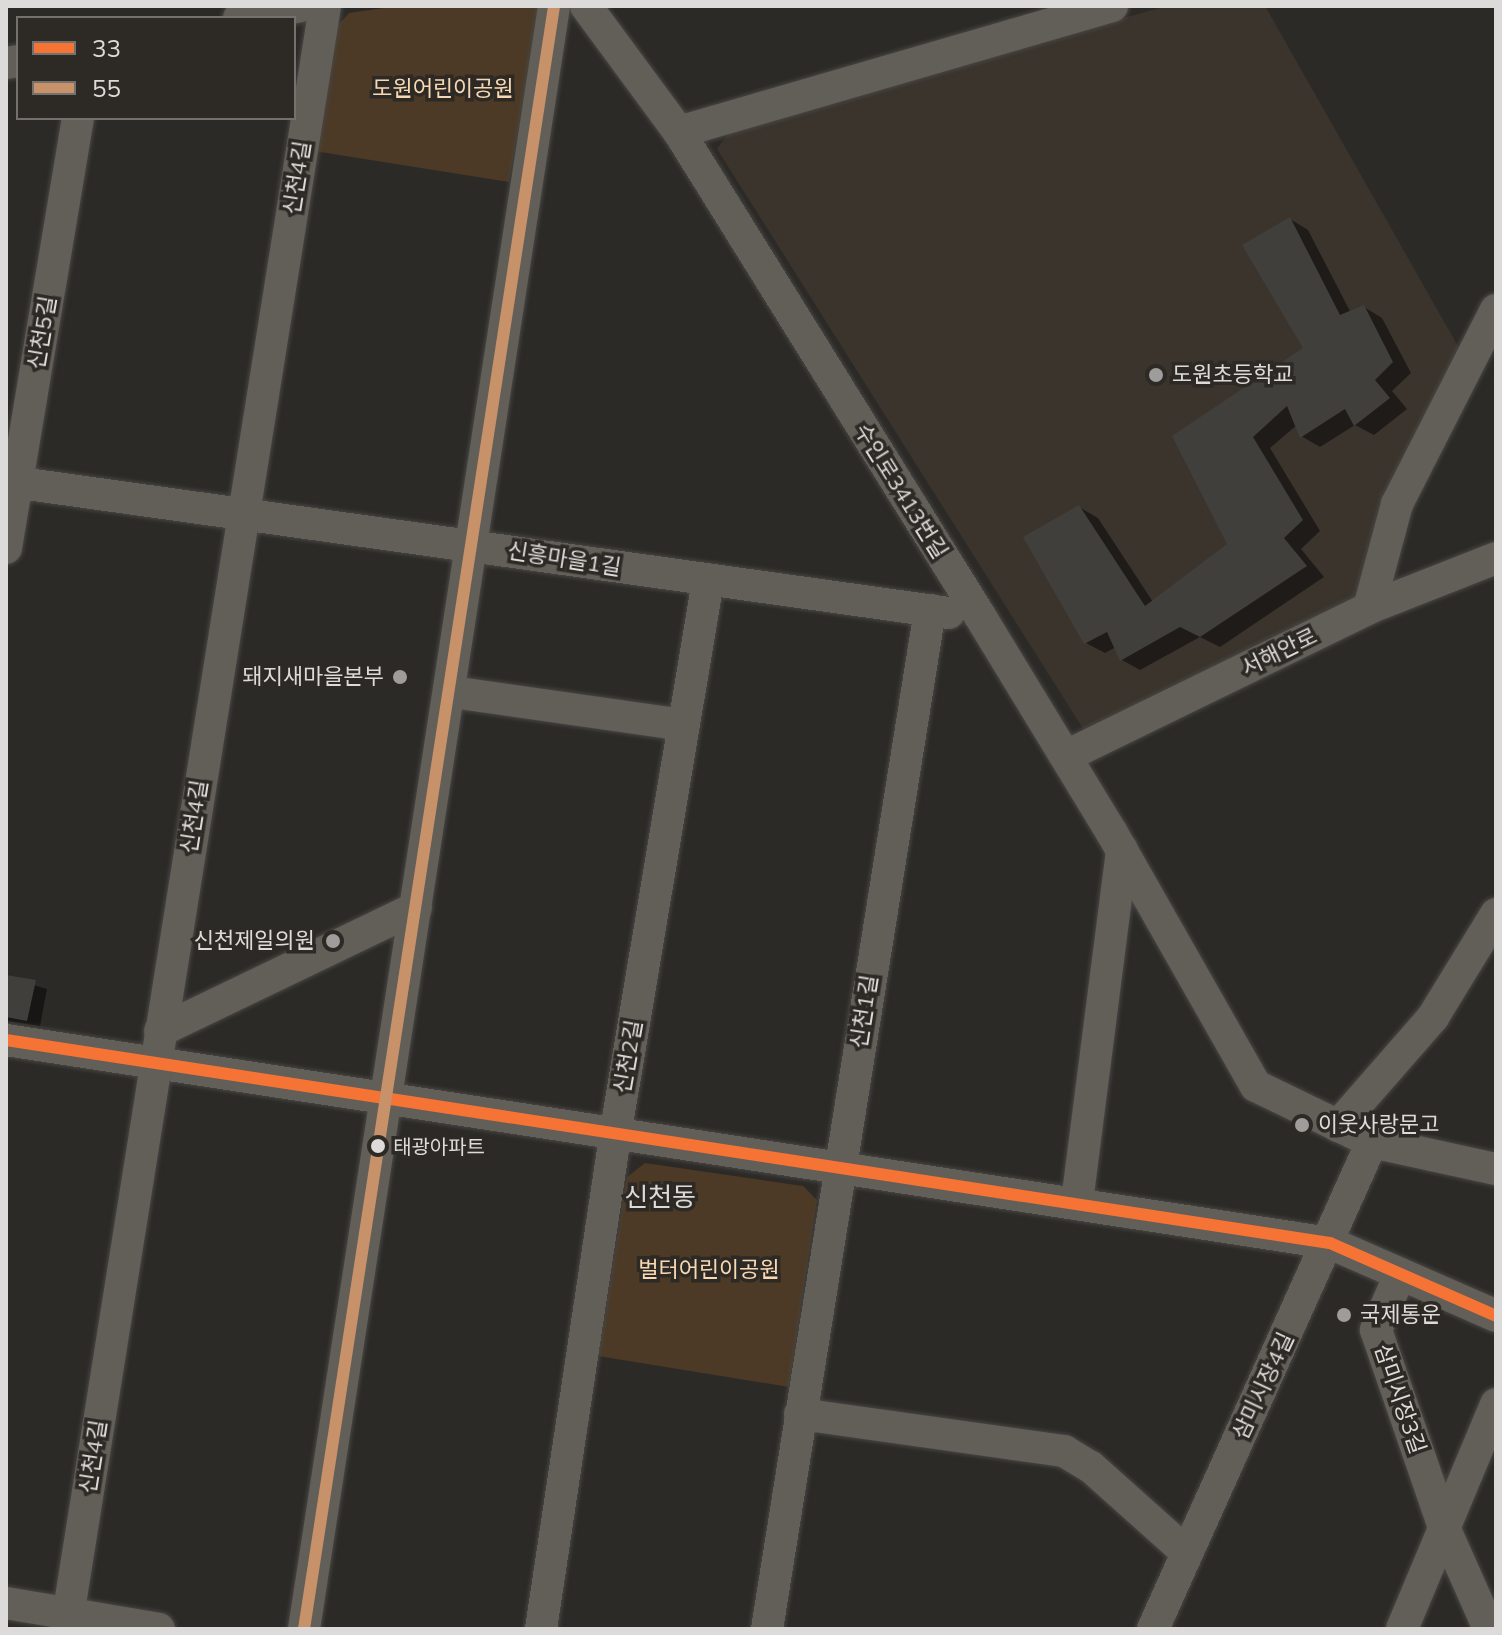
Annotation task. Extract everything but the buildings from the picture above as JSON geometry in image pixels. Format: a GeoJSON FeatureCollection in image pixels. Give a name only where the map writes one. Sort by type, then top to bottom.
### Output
{"type":"FeatureCollection","features":[{"type":"Feature","properties":{"kind":"street"},"geometry":{"type":"LineString","coordinates":[[256,12],[301,6]]}},
{"type":"Feature","properties":{"kind":"street","name":"신천4길"},"geometry":{"type":"LineString","coordinates":[[67,1621],[325,6]]}},
{"type":"Feature","properties":{"kind":"street"},"geometry":{"type":"LineString","coordinates":[[304,1629],[385,1096],[452,692],[554,6]]}},
{"type":"Feature","properties":{"kind":"street","name":"수인로3413번길"},"geometry":{"type":"LineString","coordinates":[[586,6],[679,132],[980,616],[1122,850],[1256,1086],[1372,1142],[1496,1169]]}},
{"type":"Feature","properties":{"kind":"street"},"geometry":{"type":"LineString","coordinates":[[679,132],[1112,6]]}},
{"type":"Feature","properties":{"kind":"street","name":"신천5길"},"geometry":{"type":"LineString","coordinates":[[6,548],[11,482],[78,120]]}},
{"type":"Feature","properties":{"kind":"street"},"geometry":{"type":"LineString","coordinates":[[1369,608],[1397,504],[1496,310]]}},
{"type":"Feature","properties":{"kind":"street","name":"신흥마을1길"},"geometry":{"type":"LineString","coordinates":[[11,482],[472,545],[708,581],[980,616]]}},
{"type":"Feature","properties":{"kind":"street","name":"서해안로"},"geometry":{"type":"LineString","coordinates":[[1066,756],[1369,608],[1496,558]]}},
{"type":"Feature","properties":{"kind":"street","name":"신천2길"},"geometry":{"type":"LineString","coordinates":[[541,1629],[616,1130],[708,581]]}},
{"type":"Feature","properties":{"kind":"street","name":"신천1길"},"geometry":{"type":"LineString","coordinates":[[767,1629],[930,610]]}},
{"type":"Feature","properties":{"kind":"street"},"geometry":{"type":"LineString","coordinates":[[452,692],[684,725]]}},
{"type":"Feature","properties":{"kind":"street"},"geometry":{"type":"LineString","coordinates":[[1077,1202],[1122,850]]}},
{"type":"Feature","properties":{"kind":"street"},"geometry":{"type":"LineString","coordinates":[[158,1047],[416,908]]}},
{"type":"Feature","properties":{"kind":"street"},"geometry":{"type":"LineString","coordinates":[[1338,1126],[1433,1017],[1496,914]]}},
{"type":"Feature","properties":{"kind":"street"},"geometry":{"type":"LineString","coordinates":[[6,1040],[158,1047],[385,1096],[840,1164],[1330,1243],[1496,1316]]}},
{"type":"Feature","properties":{"kind":"street","name":"삼미시장4길"},"geometry":{"type":"LineString","coordinates":[[1153,1629],[1330,1243],[1372,1142]]}},
{"type":"Feature","properties":{"kind":"street","name":"삼미시장3길"},"geometry":{"type":"LineString","coordinates":[[1400,1274],[1376,1330],[1443,1525],[1489,1629]]}},
{"type":"Feature","properties":{"kind":"street"},"geometry":{"type":"LineString","coordinates":[[1402,1629],[1496,1404]]}},
{"type":"Feature","properties":{"kind":"street"},"geometry":{"type":"LineString","coordinates":[[800,1414],[1064,1451],[1091,1467],[1186,1552]]}},
{"type":"Feature","properties":{"kind":"street"},"geometry":{"type":"LineString","coordinates":[[6,1603],[67,1621],[159,1629]]}},
{"type":"Feature","properties":{"kind":"shaded area","name":"도원초등학교"},"geometry":{"type":"Polygon","coordinates":[[[1168,6],[1265,6],[1463,355],[1358,601],[1094,746],[717,149],[738,121],[1168,6]]]}},
{"type":"Feature","properties":{"kind":"green space","name":"도원어린이공원"},"geometry":{"type":"Polygon","coordinates":[[[398,6],[540,6],[509,182],[314,151],[327,37],[349,13],[398,6]]]}},
{"type":"Feature","properties":{"kind":"green space","name":"벌터어린이공원"},"geometry":{"type":"Polygon","coordinates":[[[645,1163],[803,1186],[817,1200],[789,1387],[598,1356],[627,1177],[645,1163]]]}},
{"type":"Feature","properties":{"kind":"transit line","name":"55"},"geometry":{"type":"LineString","coordinates":[[304,1629],[554,6]]}},
{"type":"Feature","properties":{"kind":"transit line","name":"33"},"geometry":{"type":"LineString","coordinates":[[6,1040],[1330,1243],[1496,1316]]}},
{"type":"Feature","properties":{"kind":"place","name":"도원초등학교"},"geometry":{"type":"Point","coordinates":[1156,375]}},
{"type":"Feature","properties":{"kind":"place","name":"돼지새마을본부"},"geometry":{"type":"Point","coordinates":[400,677]}},
{"type":"Feature","properties":{"kind":"place","name":"신천제일의원"},"geometry":{"type":"Point","coordinates":[333,941]}},
{"type":"Feature","properties":{"kind":"place","name":"이웃사랑문고"},"geometry":{"type":"Point","coordinates":[1302,1125]}},
{"type":"Feature","properties":{"kind":"place","name":"태광아파트"},"geometry":{"type":"Point","coordinates":[378,1146]}},
{"type":"Feature","properties":{"kind":"place","name":"국제통운"},"geometry":{"type":"Point","coordinates":[1344,1315]}},
{"type":"Feature","properties":{"kind":"district","name":"신천동"},"geometry":{"type":"Point","coordinates":[660,1197]}}]}
